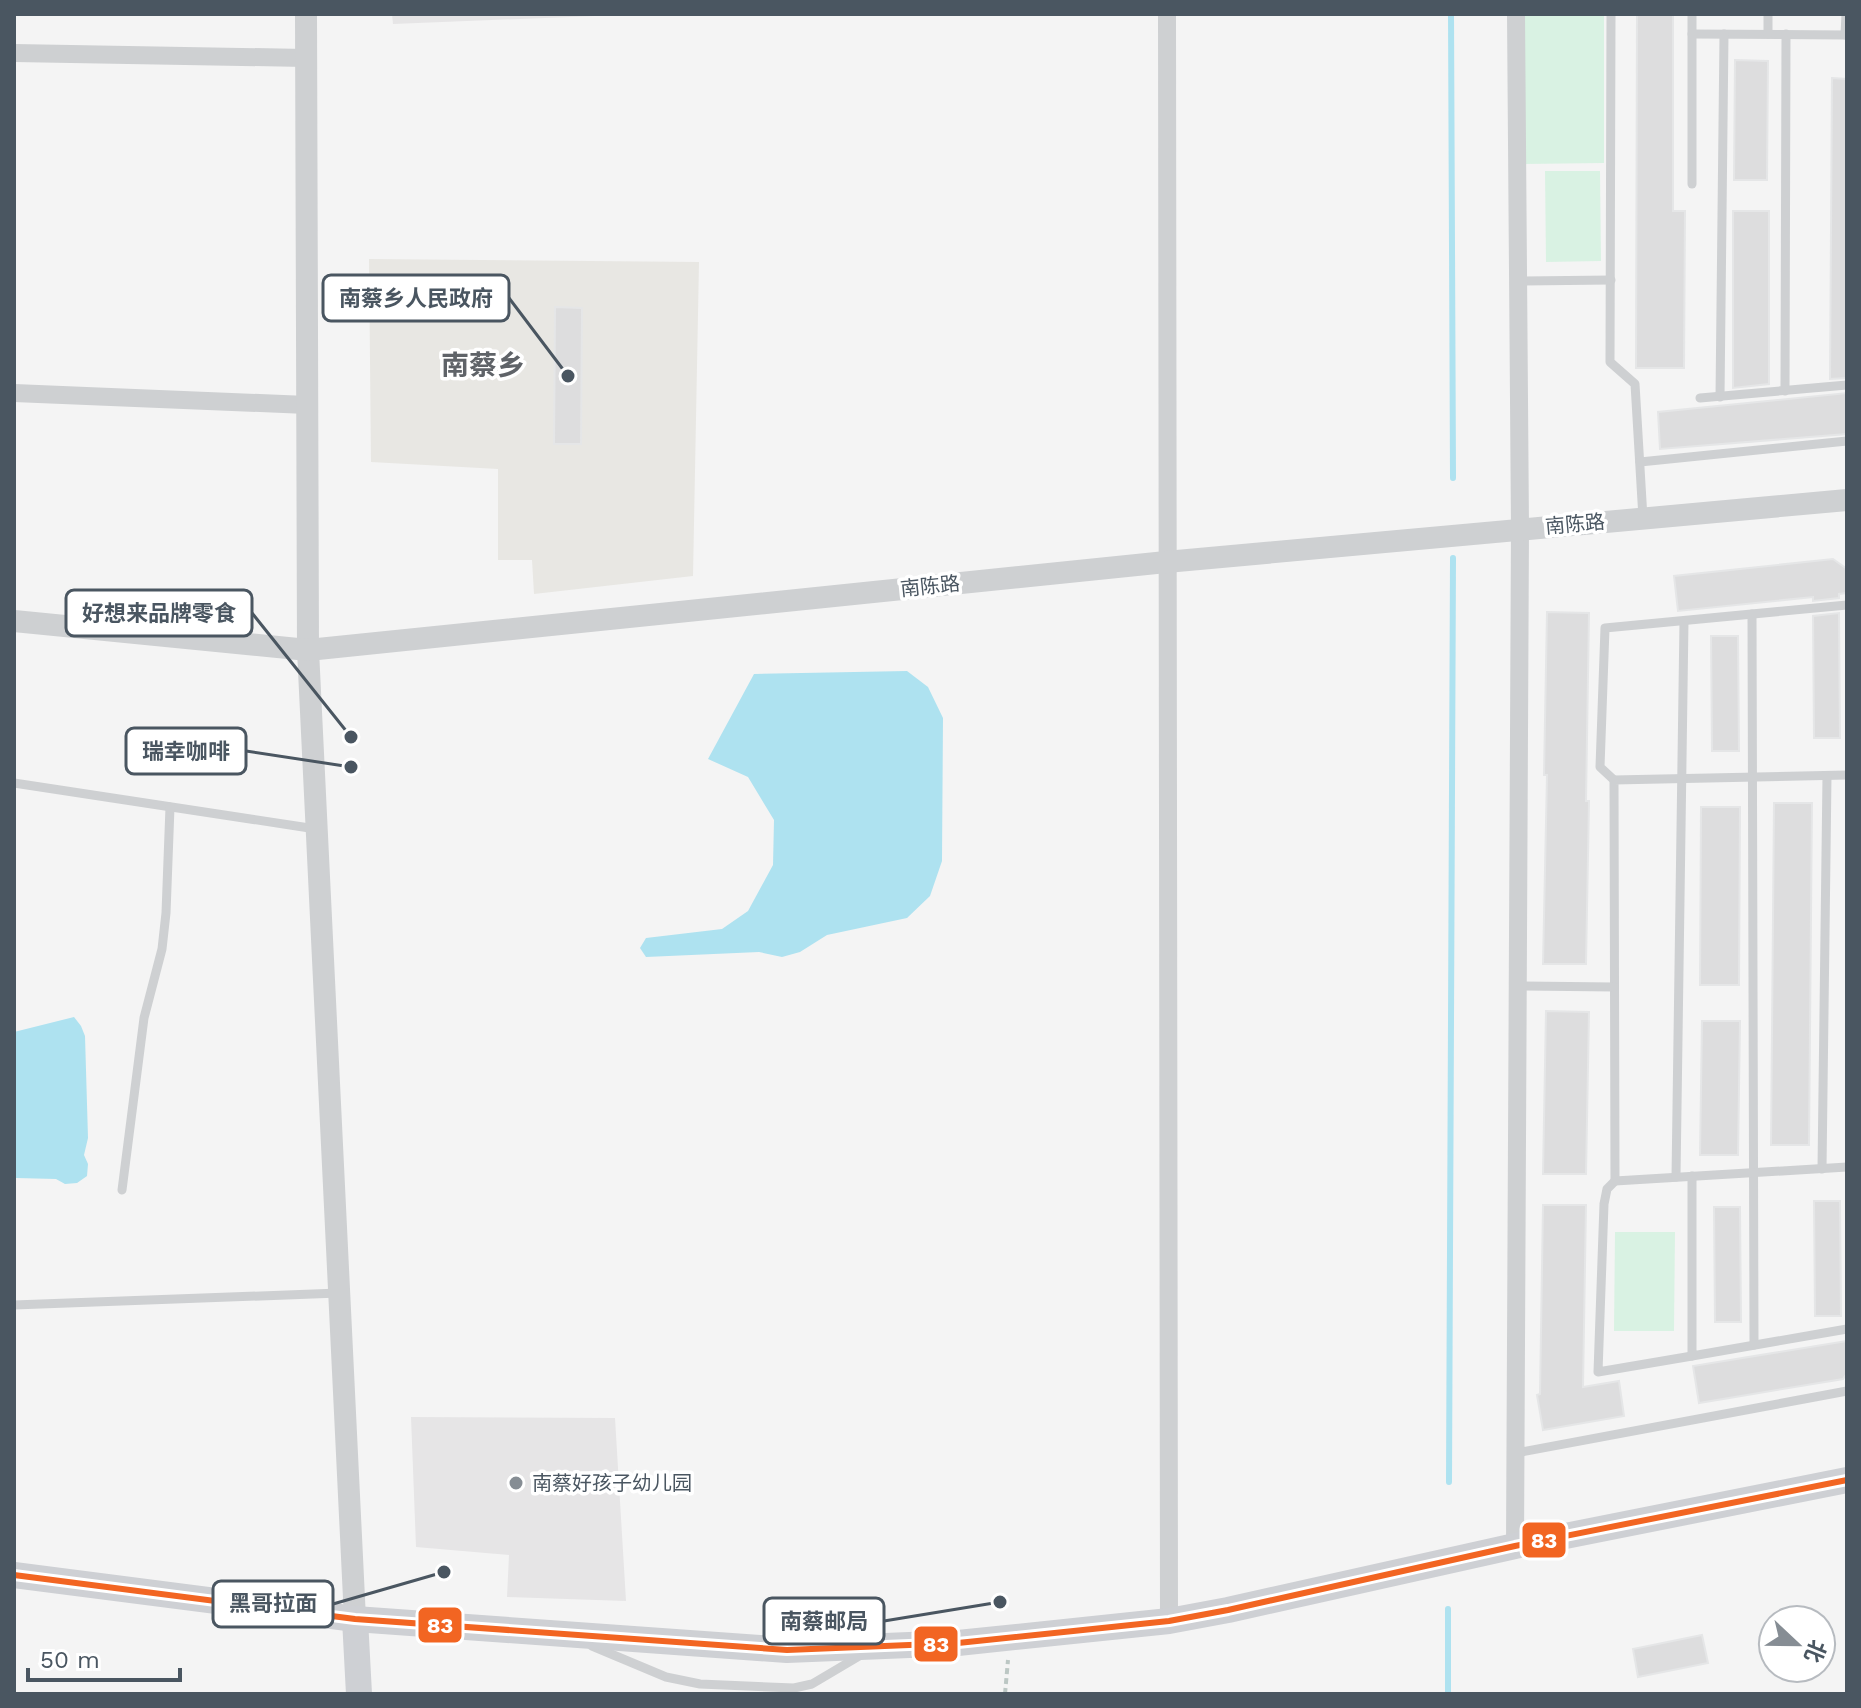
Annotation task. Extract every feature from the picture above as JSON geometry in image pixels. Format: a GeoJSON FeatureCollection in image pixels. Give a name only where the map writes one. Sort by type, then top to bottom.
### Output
{"type":"FeatureCollection","features":[{"type":"Feature","properties":{"kind":"main road"},"geometry":{"type":"LineString","coordinates":[[14,1575],[355,1619],[563,1634],[787,1650],[958,1643],[1169,1621],[1515,1546],[1847,1480]]}},
{"type":"Feature","properties":{"kind":"main road"},"geometry":{"type":"LineString","coordinates":[[355,1619],[359,1694]]}},
{"type":"Feature","properties":{"kind":"street"},"geometry":{"type":"LineString","coordinates":[[306,14],[308,650],[355,1619]]}},
{"type":"Feature","properties":{"kind":"street"},"geometry":{"type":"LineString","coordinates":[[1167,14],[1169,1621]]}},
{"type":"Feature","properties":{"kind":"street"},"geometry":{"type":"LineString","coordinates":[[1515,1546],[1520,529],[1516,14]]}},
{"type":"Feature","properties":{"kind":"street"},"geometry":{"type":"LineString","coordinates":[[14,53],[306,58]]}},
{"type":"Feature","properties":{"kind":"street"},"geometry":{"type":"LineString","coordinates":[[14,393],[307,405]]}},
{"type":"Feature","properties":{"kind":"street","name":"南陈路"},"geometry":{"type":"LineString","coordinates":[[14,621],[308,650],[1166,562],[1847,500]]}},
{"type":"Feature","properties":{"kind":"lane"},"geometry":{"type":"LineString","coordinates":[[1611,14],[1610,362],[1635,384],[1643,518]]}},
{"type":"Feature","properties":{"kind":"lane"},"geometry":{"type":"LineString","coordinates":[[1692,14],[1692,184]]}},
{"type":"Feature","properties":{"kind":"lane"},"geometry":{"type":"LineString","coordinates":[[1768,14],[1768,34]]}},
{"type":"Feature","properties":{"kind":"lane"},"geometry":{"type":"LineString","coordinates":[[1692,34],[1846,35],[1846,14]]}},
{"type":"Feature","properties":{"kind":"lane"},"geometry":{"type":"LineString","coordinates":[[1720,397],[1724,34]]}},
{"type":"Feature","properties":{"kind":"lane"},"geometry":{"type":"LineString","coordinates":[[1785,391],[1786,34]]}},
{"type":"Feature","properties":{"kind":"lane"},"geometry":{"type":"LineString","coordinates":[[1518,281],[1611,280]]}},
{"type":"Feature","properties":{"kind":"lane"},"geometry":{"type":"LineString","coordinates":[[1700,398],[1847,385]]}},
{"type":"Feature","properties":{"kind":"lane"},"geometry":{"type":"LineString","coordinates":[[1640,462],[1847,441]]}},
{"type":"Feature","properties":{"kind":"lane"},"geometry":{"type":"LineString","coordinates":[[1847,605],[1605,628],[1600,767],[1614,780],[1847,775]]}},
{"type":"Feature","properties":{"kind":"lane"},"geometry":{"type":"LineString","coordinates":[[1752,614],[1754,1345]]}},
{"type":"Feature","properties":{"kind":"lane"},"geometry":{"type":"LineString","coordinates":[[1676,1177],[1684,621]]}},
{"type":"Feature","properties":{"kind":"lane"},"geometry":{"type":"LineString","coordinates":[[1822,1169],[1827,776]]}},
{"type":"Feature","properties":{"kind":"lane"},"geometry":{"type":"LineString","coordinates":[[1614,780],[1615,1181]]}},
{"type":"Feature","properties":{"kind":"lane"},"geometry":{"type":"LineString","coordinates":[[14,783],[316,829]]}},
{"type":"Feature","properties":{"kind":"lane"},"geometry":{"type":"LineString","coordinates":[[122,1190],[144,1018],[162,949],[170,807]]}},
{"type":"Feature","properties":{"kind":"lane"},"geometry":{"type":"LineString","coordinates":[[1518,986],[1614,987]]}},
{"type":"Feature","properties":{"kind":"lane"},"geometry":{"type":"LineString","coordinates":[[1847,1167],[1615,1181],[1607,1189],[1604,1204],[1598,1372],[1847,1329]]}},
{"type":"Feature","properties":{"kind":"lane"},"geometry":{"type":"LineString","coordinates":[[1692,1176],[1692,1356]]}},
{"type":"Feature","properties":{"kind":"lane"},"geometry":{"type":"LineString","coordinates":[[14,1305],[339,1293]]}},
{"type":"Feature","properties":{"kind":"lane"},"geometry":{"type":"LineString","coordinates":[[1516,1453],[1847,1391]]}},
{"type":"Feature","properties":{"kind":"lane"},"geometry":{"type":"LineString","coordinates":[[563,1634],[666,1677],[700,1684],[794,1688],[812,1684],[876,1646]]}},
{"type":"Feature","properties":{"kind":"path"},"geometry":{"type":"LineString","coordinates":[[1005,1694],[1009,1638]]}},
{"type":"Feature","properties":{"kind":"shaded area"},"geometry":{"type":"Polygon","coordinates":[[[392,14],[645,14],[393,24],[392,14]]]}},
{"type":"Feature","properties":{"kind":"shaded area"},"geometry":{"type":"Polygon","coordinates":[[[369,259],[699,262],[693,576],[534,594],[532,560],[498,560],[498,469],[371,462],[369,259]]]}},
{"type":"Feature","properties":{"kind":"shaded area","name":"南蔡好孩子幼儿园"},"geometry":{"type":"Polygon","coordinates":[[[411,1417],[615,1418],[626,1601],[507,1597],[509,1555],[416,1547],[411,1417]]]}},
{"type":"Feature","properties":{"kind":"green space"},"geometry":{"type":"Polygon","coordinates":[[[1523,14],[1604,14],[1604,163],[1523,164],[1523,14]]]}},
{"type":"Feature","properties":{"kind":"green space"},"geometry":{"type":"Polygon","coordinates":[[[1545,171],[1600,171],[1601,261],[1546,262],[1545,171]]]}},
{"type":"Feature","properties":{"kind":"green space"},"geometry":{"type":"Polygon","coordinates":[[[1615,1232],[1675,1232],[1674,1331],[1614,1331],[1615,1232]]]}},
{"type":"Feature","properties":{"kind":"water"},"geometry":{"type":"Polygon","coordinates":[[[907,671],[928,687],[943,718],[942,861],[930,896],[907,918],[827,935],[800,952],[782,957],[759,952],[646,957],[640,948],[646,938],[722,929],[748,911],[773,865],[774,820],[748,777],[708,759],[754,674],[907,671]]]}},
{"type":"Feature","properties":{"kind":"water"},"geometry":{"type":"Polygon","coordinates":[[[74,1017],[85,1036],[88,1138],[84,1155],[88,1164],[87,1176],[77,1183],[65,1184],[56,1179],[16,1178],[14,1032],[74,1017]]]}},
{"type":"Feature","properties":{"kind":"building"},"geometry":{"type":"Polygon","coordinates":[[[1637,14],[1673,14],[1673,211],[1685,211],[1684,368],[1636,368],[1637,14]]]}},
{"type":"Feature","properties":{"kind":"building"},"geometry":{"type":"Polygon","coordinates":[[[1735,60],[1768,61],[1767,180],[1734,180],[1735,60]]]}},
{"type":"Feature","properties":{"kind":"building"},"geometry":{"type":"Polygon","coordinates":[[[1832,78],[1847,79],[1847,378],[1830,379],[1832,78]]]}},
{"type":"Feature","properties":{"kind":"building"},"geometry":{"type":"Polygon","coordinates":[[[1733,211],[1769,211],[1769,384],[1733,388],[1733,211]]]}},
{"type":"Feature","properties":{"kind":"building"},"geometry":{"type":"Polygon","coordinates":[[[555,307],[582,308],[581,444],[554,444],[555,307]]]}},
{"type":"Feature","properties":{"kind":"building"},"geometry":{"type":"Polygon","coordinates":[[[1847,393],[1847,434],[1660,449],[1658,412],[1847,393]]]}},
{"type":"Feature","properties":{"kind":"building"},"geometry":{"type":"Polygon","coordinates":[[[1833,559],[1847,569],[1847,593],[1839,594],[1839,598],[1813,601],[1813,597],[1678,611],[1674,576],[1833,559]]]}},
{"type":"Feature","properties":{"kind":"building"},"geometry":{"type":"Polygon","coordinates":[[[1547,612],[1589,613],[1586,964],[1543,964],[1547,612]]]}},
{"type":"Feature","properties":{"kind":"building"},"geometry":{"type":"Polygon","coordinates":[[[1839,613],[1840,738],[1814,738],[1813,616],[1839,613]]]}},
{"type":"Feature","properties":{"kind":"building"},"geometry":{"type":"Polygon","coordinates":[[[1711,636],[1738,636],[1739,751],[1712,751],[1711,636]]]}},
{"type":"Feature","properties":{"kind":"building"},"geometry":{"type":"Polygon","coordinates":[[[1774,803],[1812,803],[1809,1145],[1771,1145],[1774,803]]]}},
{"type":"Feature","properties":{"kind":"building"},"geometry":{"type":"Polygon","coordinates":[[[1701,807],[1740,807],[1739,985],[1700,985],[1701,807]]]}},
{"type":"Feature","properties":{"kind":"building"},"geometry":{"type":"Polygon","coordinates":[[[1546,1011],[1589,1012],[1586,1174],[1543,1174],[1546,1011]]]}},
{"type":"Feature","properties":{"kind":"building"},"geometry":{"type":"Polygon","coordinates":[[[1702,1021],[1740,1021],[1738,1155],[1700,1155],[1702,1021]]]}},
{"type":"Feature","properties":{"kind":"building"},"geometry":{"type":"Polygon","coordinates":[[[1814,1201],[1840,1201],[1841,1316],[1815,1316],[1814,1201]]]}},
{"type":"Feature","properties":{"kind":"building"},"geometry":{"type":"Polygon","coordinates":[[[1543,1205],[1586,1205],[1583,1387],[1619,1381],[1624,1416],[1543,1430],[1537,1395],[1540,1394],[1543,1205]]]}},
{"type":"Feature","properties":{"kind":"building"},"geometry":{"type":"Polygon","coordinates":[[[1714,1207],[1740,1207],[1741,1322],[1715,1322],[1714,1207]]]}},
{"type":"Feature","properties":{"kind":"building"},"geometry":{"type":"Polygon","coordinates":[[[1847,1341],[1847,1373],[1843,1379],[1699,1403],[1693,1366],[1847,1341]]]}},
{"type":"Feature","properties":{"kind":"building"},"geometry":{"type":"Polygon","coordinates":[[[1702,1635],[1708,1663],[1638,1677],[1633,1649],[1702,1635]]]}},
{"type":"Feature","properties":{"kind":"waterway"},"geometry":{"type":"LineString","coordinates":[[1451,14],[1453,478]]}},
{"type":"Feature","properties":{"kind":"waterway"},"geometry":{"type":"LineString","coordinates":[[1449,1482],[1453,558]]}},
{"type":"Feature","properties":{"kind":"waterway"},"geometry":{"type":"LineString","coordinates":[[1448,1609],[1448,1694]]}},
{"type":"Feature","properties":{"kind":"transit line","name":"83"},"geometry":{"type":"LineString","coordinates":[[14,1575],[355,1619],[787,1650],[958,1643],[1169,1621],[1515,1546],[1847,1480]]}},
{"type":"Feature","properties":{"kind":"place","name":"南蔡乡人民政府"},"geometry":{"type":"Point","coordinates":[568,376]}},
{"type":"Feature","properties":{"kind":"place","name":"好想来品牌零食"},"geometry":{"type":"Point","coordinates":[351,737]}},
{"type":"Feature","properties":{"kind":"place","name":"瑞幸咖啡"},"geometry":{"type":"Point","coordinates":[351,767]}},
{"type":"Feature","properties":{"kind":"place","name":"南蔡好孩子幼儿园"},"geometry":{"type":"Point","coordinates":[516,1483]}},
{"type":"Feature","properties":{"kind":"place","name":"黑哥拉面"},"geometry":{"type":"Point","coordinates":[444,1572]}},
{"type":"Feature","properties":{"kind":"place","name":"南蔡邮局"},"geometry":{"type":"Point","coordinates":[1000,1602]}},
{"type":"Feature","properties":{"kind":"district","name":"南蔡乡"},"geometry":{"type":"Point","coordinates":[483,365]}}]}
